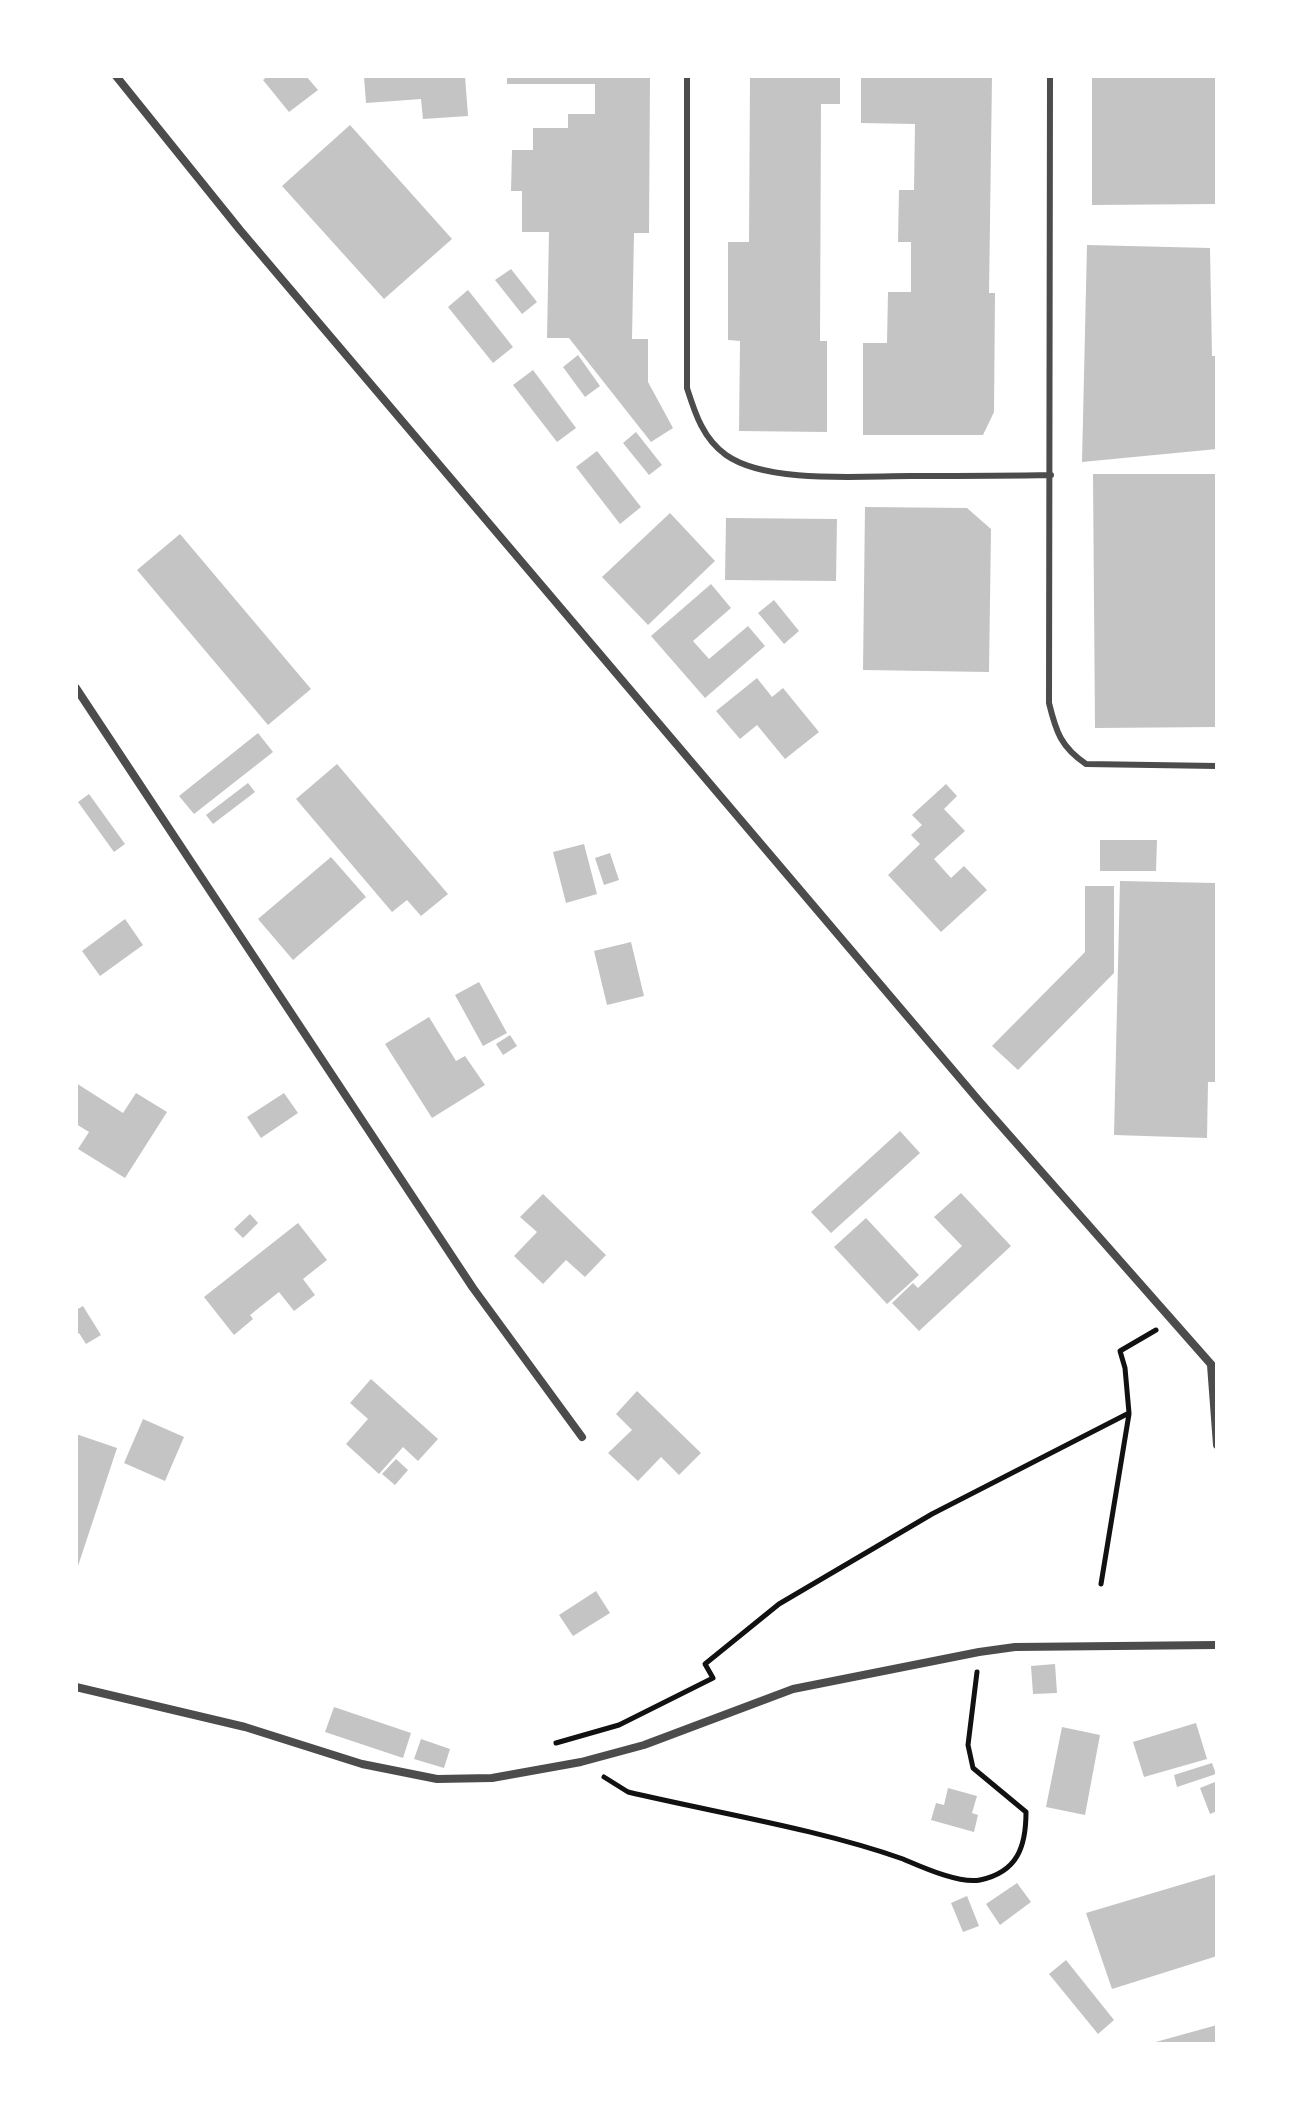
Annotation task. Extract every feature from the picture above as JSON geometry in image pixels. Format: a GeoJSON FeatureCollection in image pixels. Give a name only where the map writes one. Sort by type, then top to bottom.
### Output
{"type":"FeatureCollection","features":[{"type":"Feature","properties":{"kind":"street"},"geometry":{"type":"LineString","coordinates":[[118,76],[301,303],[980,1102],[1214,1368],[1217,1445]]}},
{"type":"Feature","properties":{"kind":"street"},"geometry":{"type":"LineString","coordinates":[[76,688],[473,1288],[582,1437]]}},
{"type":"Feature","properties":{"kind":"street"},"geometry":{"type":"LineString","coordinates":[[76,1687],[245,1727],[362,1764],[437,1779],[492,1778],[581,1762],[644,1745],[793,1689],[979,1652],[1015,1647],[1217,1645]]}},
{"type":"Feature","properties":{"kind":"lane"},"geometry":{"type":"LineString","coordinates":[[687,76],[687,388],[697,423],[723,454],[746,466],[785,473],[837,476],[1051,475]]}},
{"type":"Feature","properties":{"kind":"lane"},"geometry":{"type":"LineString","coordinates":[[1050,76],[1049,703],[1060,738],[1069,753],[1086,764],[1217,766]]}},
{"type":"Feature","properties":{"kind":"path"},"geometry":{"type":"LineString","coordinates":[[1101,1584],[1129,1413],[1125,1368],[1120,1351],[1172,1320]]}},
{"type":"Feature","properties":{"kind":"path"},"geometry":{"type":"LineString","coordinates":[[544,1749],[557,1742],[619,1725],[713,1678],[705,1664],[779,1604],[932,1514],[1129,1413]]}},
{"type":"Feature","properties":{"kind":"path"},"geometry":{"type":"LineString","coordinates":[[581,1762],[628,1792],[869,1847],[951,1877],[978,1881],[1010,1866],[1026,1839],[1026,1812],[973,1768],[968,1745],[979,1652]]}},
{"type":"Feature","properties":{"kind":"building"},"geometry":{"type":"Polygon","coordinates":[[[268,76],[306,76],[318,90],[289,112],[263,80],[268,76]]]}},
{"type":"Feature","properties":{"kind":"building"},"geometry":{"type":"Polygon","coordinates":[[[364,76],[465,76],[468,116],[423,119],[421,99],[366,103],[364,76]]]}},
{"type":"Feature","properties":{"kind":"building"},"geometry":{"type":"Polygon","coordinates":[[[507,76],[650,76],[649,233],[634,233],[632,339],[648,339],[648,382],[673,428],[651,442],[569,338],[547,338],[549,232],[522,232],[522,191],[511,191],[512,150],[533,150],[533,128],[568,128],[568,114],[595,114],[595,84],[507,84],[507,76]]]}},
{"type":"Feature","properties":{"kind":"building"},"geometry":{"type":"Polygon","coordinates":[[[750,76],[840,76],[840,104],[821,104],[820,341],[827,341],[827,432],[739,431],[740,341],[728,340],[728,242],[749,242],[750,76]]]}},
{"type":"Feature","properties":{"kind":"building"},"geometry":{"type":"Polygon","coordinates":[[[861,76],[992,76],[989,293],[995,293],[994,412],[983,435],[863,435],[863,343],[887,343],[888,292],[911,292],[911,242],[898,242],[899,190],[914,190],[915,124],[861,123],[861,76]]]}},
{"type":"Feature","properties":{"kind":"building"},"geometry":{"type":"Polygon","coordinates":[[[1092,76],[1217,76],[1217,204],[1092,205],[1092,76]]]}},
{"type":"Feature","properties":{"kind":"building"},"geometry":{"type":"Polygon","coordinates":[[[350,125],[452,239],[384,299],[282,186],[350,125]]]}},
{"type":"Feature","properties":{"kind":"building"},"geometry":{"type":"Polygon","coordinates":[[[1087,245],[1210,248],[1212,356],[1217,356],[1217,449],[1082,462],[1087,245]]]}},
{"type":"Feature","properties":{"kind":"building"},"geometry":{"type":"Polygon","coordinates":[[[511,269],[537,302],[522,314],[495,280],[511,269]]]}},
{"type":"Feature","properties":{"kind":"building"},"geometry":{"type":"Polygon","coordinates":[[[468,290],[513,347],[493,363],[448,307],[468,290]]]}},
{"type":"Feature","properties":{"kind":"building"},"geometry":{"type":"Polygon","coordinates":[[[578,355],[600,386],[585,397],[563,367],[578,355]]]}},
{"type":"Feature","properties":{"kind":"building"},"geometry":{"type":"Polygon","coordinates":[[[533,370],[576,428],[557,442],[513,385],[533,370]]]}},
{"type":"Feature","properties":{"kind":"building"},"geometry":{"type":"Polygon","coordinates":[[[636,432],[662,465],[649,475],[623,443],[636,432]]]}},
{"type":"Feature","properties":{"kind":"building"},"geometry":{"type":"Polygon","coordinates":[[[597,451],[641,507],[620,524],[576,467],[597,451]]]}},
{"type":"Feature","properties":{"kind":"building"},"geometry":{"type":"Polygon","coordinates":[[[1093,474],[1217,474],[1217,727],[1095,728],[1093,474]]]}},
{"type":"Feature","properties":{"kind":"building"},"geometry":{"type":"Polygon","coordinates":[[[865,507],[967,508],[991,529],[989,672],[863,670],[865,507]]]}},
{"type":"Feature","properties":{"kind":"building"},"geometry":{"type":"Polygon","coordinates":[[[670,513],[715,561],[648,625],[602,577],[670,513]]]}},
{"type":"Feature","properties":{"kind":"building"},"geometry":{"type":"Polygon","coordinates":[[[726,518],[837,519],[836,581],[725,580],[726,518]]]}},
{"type":"Feature","properties":{"kind":"building"},"geometry":{"type":"Polygon","coordinates":[[[180,534],[311,689],[268,725],[137,570],[180,534]]]}},
{"type":"Feature","properties":{"kind":"building"},"geometry":{"type":"Polygon","coordinates":[[[711,584],[731,608],[693,641],[709,659],[748,626],[765,646],[705,698],[651,636],[711,584]]]}},
{"type":"Feature","properties":{"kind":"building"},"geometry":{"type":"Polygon","coordinates":[[[774,600],[799,631],[784,644],[758,613],[774,600]]]}},
{"type":"Feature","properties":{"kind":"building"},"geometry":{"type":"Polygon","coordinates":[[[757,678],[772,697],[783,688],[819,732],[785,759],[757,725],[740,739],[716,711],[757,678]]]}},
{"type":"Feature","properties":{"kind":"building"},"geometry":{"type":"Polygon","coordinates":[[[258,733],[273,752],[194,814],[179,796],[258,733]]]}},
{"type":"Feature","properties":{"kind":"building"},"geometry":{"type":"Polygon","coordinates":[[[337,764],[448,894],[421,916],[407,900],[392,912],[296,799],[337,764]]]}},
{"type":"Feature","properties":{"kind":"building"},"geometry":{"type":"Polygon","coordinates":[[[248,783],[255,792],[213,824],[206,815],[248,783]]]}},
{"type":"Feature","properties":{"kind":"building"},"geometry":{"type":"Polygon","coordinates":[[[946,784],[957,796],[944,809],[965,831],[934,859],[951,878],[964,866],[987,890],[941,932],[888,875],[920,844],[911,835],[922,825],[912,815],[946,784]]]}},
{"type":"Feature","properties":{"kind":"building"},"geometry":{"type":"Polygon","coordinates":[[[89,794],[125,844],[114,852],[78,802],[89,794]]]}},
{"type":"Feature","properties":{"kind":"building"},"geometry":{"type":"Polygon","coordinates":[[[1100,840],[1157,840],[1156,871],[1100,871],[1100,840]]]}},
{"type":"Feature","properties":{"kind":"building"},"geometry":{"type":"Polygon","coordinates":[[[584,844],[597,894],[566,903],[553,852],[584,844]]]}},
{"type":"Feature","properties":{"kind":"building"},"geometry":{"type":"Polygon","coordinates":[[[610,853],[619,880],[604,885],[595,858],[610,853]]]}},
{"type":"Feature","properties":{"kind":"building"},"geometry":{"type":"Polygon","coordinates":[[[331,857],[366,897],[293,960],[258,919],[331,857]]]}},
{"type":"Feature","properties":{"kind":"building"},"geometry":{"type":"Polygon","coordinates":[[[1120,881],[1215,883],[1217,1082],[1208,1082],[1207,1138],[1114,1135],[1120,881]]]}},
{"type":"Feature","properties":{"kind":"building"},"geometry":{"type":"Polygon","coordinates":[[[1085,886],[1114,886],[1114,973],[1018,1070],[992,1046],[1085,952],[1085,886]]]}},
{"type":"Feature","properties":{"kind":"building"},"geometry":{"type":"Polygon","coordinates":[[[125,919],[143,945],[100,976],[82,951],[125,919]]]}},
{"type":"Feature","properties":{"kind":"building"},"geometry":{"type":"Polygon","coordinates":[[[631,942],[644,996],[607,1005],[594,951],[631,942]]]}},
{"type":"Feature","properties":{"kind":"building"},"geometry":{"type":"Polygon","coordinates":[[[479,982],[507,1033],[483,1046],[455,995],[479,982]]]}},
{"type":"Feature","properties":{"kind":"building"},"geometry":{"type":"Polygon","coordinates":[[[429,1017],[456,1061],[465,1056],[485,1085],[432,1118],[385,1044],[429,1017]]]}},
{"type":"Feature","properties":{"kind":"building"},"geometry":{"type":"Polygon","coordinates":[[[510,1035],[517,1046],[503,1055],[496,1044],[510,1035]]]}},
{"type":"Feature","properties":{"kind":"building"},"geometry":{"type":"Polygon","coordinates":[[[76,1083],[123,1113],[136,1093],[167,1112],[125,1178],[78,1149],[89,1132],[76,1124],[76,1083]]]}},
{"type":"Feature","properties":{"kind":"building"},"geometry":{"type":"Polygon","coordinates":[[[284,1093],[298,1113],[261,1138],[247,1117],[284,1093]]]}},
{"type":"Feature","properties":{"kind":"building"},"geometry":{"type":"Polygon","coordinates":[[[900,1131],[920,1153],[831,1233],[811,1212],[900,1131]]]}},
{"type":"Feature","properties":{"kind":"building"},"geometry":{"type":"Polygon","coordinates":[[[961,1193],[1011,1246],[919,1331],[892,1303],[913,1283],[918,1288],[962,1246],[934,1217],[961,1193]]]}},
{"type":"Feature","properties":{"kind":"building"},"geometry":{"type":"Polygon","coordinates":[[[543,1194],[606,1255],[585,1277],[566,1260],[543,1284],[514,1256],[537,1232],[520,1217],[543,1194]]]}},
{"type":"Feature","properties":{"kind":"building"},"geometry":{"type":"Polygon","coordinates":[[[250,1214],[258,1223],[243,1238],[234,1229],[250,1214]]]}},
{"type":"Feature","properties":{"kind":"building"},"geometry":{"type":"Polygon","coordinates":[[[866,1218],[919,1275],[887,1304],[834,1247],[866,1218]]]}},
{"type":"Feature","properties":{"kind":"building"},"geometry":{"type":"Polygon","coordinates":[[[298,1223],[327,1260],[303,1279],[315,1295],[294,1311],[279,1292],[250,1315],[253,1319],[234,1335],[204,1297],[298,1223]]]}},
{"type":"Feature","properties":{"kind":"building"},"geometry":{"type":"Polygon","coordinates":[[[83,1306],[101,1335],[86,1344],[79,1333],[76,1335],[76,1310],[83,1306]]]}},
{"type":"Feature","properties":{"kind":"building"},"geometry":{"type":"Polygon","coordinates":[[[371,1379],[438,1439],[418,1461],[403,1447],[379,1474],[346,1444],[368,1419],[350,1403],[371,1379]]]}},
{"type":"Feature","properties":{"kind":"building"},"geometry":{"type":"Polygon","coordinates":[[[637,1391],[701,1453],[679,1475],[661,1457],[638,1481],[608,1453],[632,1430],[616,1414],[637,1391]]]}},
{"type":"Feature","properties":{"kind":"building"},"geometry":{"type":"Polygon","coordinates":[[[143,1419],[184,1437],[165,1481],[124,1463],[143,1419]]]}},
{"type":"Feature","properties":{"kind":"building"},"geometry":{"type":"Polygon","coordinates":[[[76,1434],[117,1448],[77,1569],[76,1569],[76,1434]]]}},
{"type":"Feature","properties":{"kind":"building"},"geometry":{"type":"Polygon","coordinates":[[[396,1459],[408,1470],[395,1485],[382,1474],[396,1459]]]}},
{"type":"Feature","properties":{"kind":"building"},"geometry":{"type":"Polygon","coordinates":[[[596,1591],[610,1613],[573,1636],[559,1615],[596,1591]]]}},
{"type":"Feature","properties":{"kind":"building"},"geometry":{"type":"Polygon","coordinates":[[[1055,1664],[1057,1693],[1033,1694],[1031,1666],[1055,1664]]]}},
{"type":"Feature","properties":{"kind":"building"},"geometry":{"type":"Polygon","coordinates":[[[334,1707],[411,1733],[403,1758],[325,1732],[334,1707]]]}},
{"type":"Feature","properties":{"kind":"building"},"geometry":{"type":"Polygon","coordinates":[[[1196,1723],[1207,1759],[1144,1777],[1133,1742],[1196,1723]]]}},
{"type":"Feature","properties":{"kind":"building"},"geometry":{"type":"Polygon","coordinates":[[[1062,1727],[1100,1735],[1085,1815],[1046,1807],[1062,1727]]]}},
{"type":"Feature","properties":{"kind":"building"},"geometry":{"type":"Polygon","coordinates":[[[421,1739],[450,1749],[444,1768],[414,1759],[421,1739]]]}},
{"type":"Feature","properties":{"kind":"building"},"geometry":{"type":"Polygon","coordinates":[[[1212,1763],[1216,1774],[1177,1787],[1174,1775],[1212,1763]]]}},
{"type":"Feature","properties":{"kind":"building"},"geometry":{"type":"Polygon","coordinates":[[[1215,1782],[1217,1811],[1210,1814],[1200,1788],[1215,1782]]]}},
{"type":"Feature","properties":{"kind":"building"},"geometry":{"type":"Polygon","coordinates":[[[948,1788],[977,1796],[972,1813],[978,1815],[974,1832],[931,1820],[936,1803],[944,1805],[948,1788]]]}},
{"type":"Feature","properties":{"kind":"building"},"geometry":{"type":"Polygon","coordinates":[[[1217,1874],[1217,1956],[1112,1989],[1086,1913],[1217,1874]]]}},
{"type":"Feature","properties":{"kind":"building"},"geometry":{"type":"Polygon","coordinates":[[[1017,1883],[1031,1902],[1000,1925],[986,1904],[1017,1883]]]}},
{"type":"Feature","properties":{"kind":"building"},"geometry":{"type":"Polygon","coordinates":[[[967,1896],[979,1926],[963,1932],[951,1903],[967,1896]]]}},
{"type":"Feature","properties":{"kind":"building"},"geometry":{"type":"Polygon","coordinates":[[[1066,1960],[1114,2020],[1098,2034],[1049,1974],[1066,1960]]]}},
{"type":"Feature","properties":{"kind":"building"},"geometry":{"type":"Polygon","coordinates":[[[1217,2025],[1217,2044],[1152,2044],[1152,2043],[1217,2025]]]}}]}
